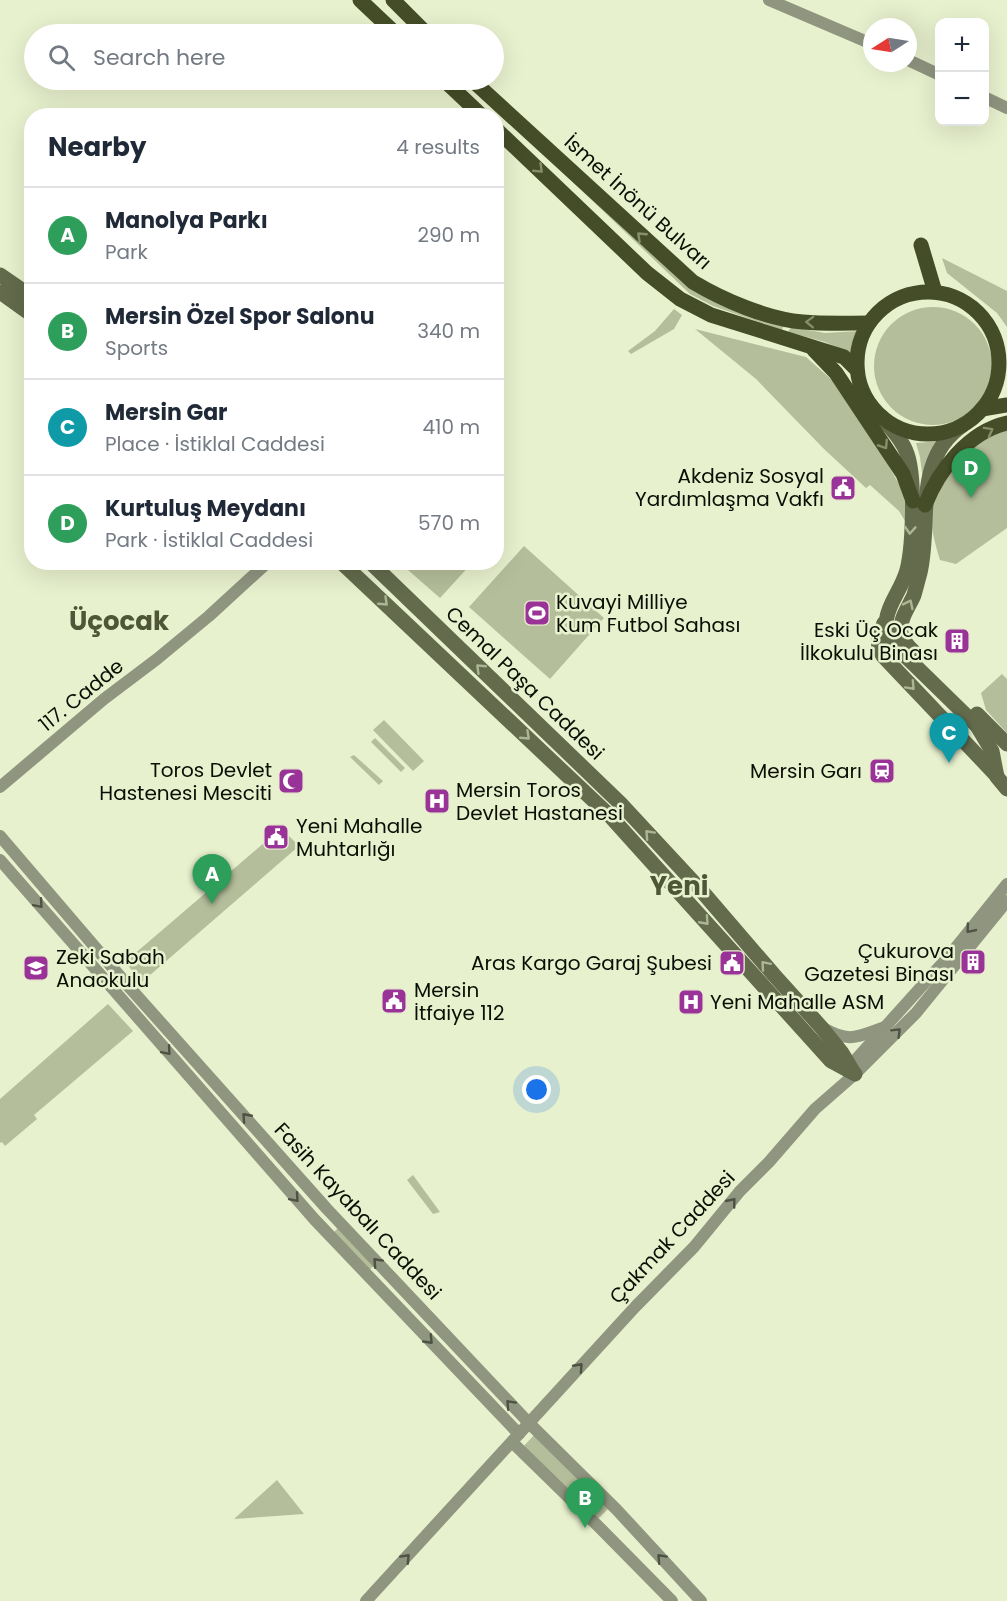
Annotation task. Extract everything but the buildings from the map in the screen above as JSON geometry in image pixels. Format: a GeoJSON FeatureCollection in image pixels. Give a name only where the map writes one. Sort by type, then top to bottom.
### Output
{"type":"FeatureCollection","features":[{"type":"Feature","properties":{"kind":"main road"},"geometry":{"type":"LineString","coordinates":[[360,0],[385,24]]}},
{"type":"Feature","properties":{"kind":"main road"},"geometry":{"type":"LineString","coordinates":[[393,0],[417,24]]}},
{"type":"Feature","properties":{"kind":"main road"},"geometry":{"type":"LineString","coordinates":[[455,90],[474,108]]}},
{"type":"Feature","properties":{"kind":"main road","name":"İsmet İnönü Bulvarı"},"geometry":{"type":"LineString","coordinates":[[483,90],[503,108]]}},
{"type":"Feature","properties":{"kind":"main road","name":"İsmet İnönü Bulvarı"},"geometry":{"type":"LineString","coordinates":[[504,109],[693,282],[719,297],[801,322],[869,322]]}},
{"type":"Feature","properties":{"kind":"main road"},"geometry":{"type":"LineString","coordinates":[[504,137],[647,273],[680,299],[711,315],[844,357],[857,370]]}},
{"type":"Feature","properties":{"kind":"main road"},"geometry":{"type":"LineString","coordinates":[[921,245],[934,292]]}},
{"type":"Feature","properties":{"kind":"main road"},"geometry":{"type":"LineString","coordinates":[[0,275],[24,292]]}},
{"type":"Feature","properties":{"kind":"main road"},"geometry":{"type":"LineString","coordinates":[[0,292],[24,309]]}},
{"type":"Feature","properties":{"kind":"main road"},"geometry":{"type":"LineString","coordinates":[[1007,348],[968,304],[952,296],[934,292],[909,294],[894,300],[880,310],[869,322],[861,337],[857,353],[857,370],[861,388],[869,404],[882,417],[906,450],[919,503],[920,570],[914,595],[903,616],[902,634],[906,644],[1007,744]]}},
{"type":"Feature","properties":{"kind":"main road"},"geometry":{"type":"LineString","coordinates":[[991,330],[997,346],[999,363],[997,380],[982,409],[950,434],[936,457],[919,503],[908,567],[885,620],[887,636],[895,646],[977,726],[992,751],[1002,783]]}},
{"type":"Feature","properties":{"kind":"main road"},"geometry":{"type":"LineString","coordinates":[[812,347],[836,373],[897,464],[919,503]]}},
{"type":"Feature","properties":{"kind":"main road"},"geometry":{"type":"LineString","coordinates":[[982,409],[1007,405]]}},
{"type":"Feature","properties":{"kind":"main road"},"geometry":{"type":"LineString","coordinates":[[882,417],[896,427],[913,433],[947,432],[963,425]]}},
{"type":"Feature","properties":{"kind":"main road"},"geometry":{"type":"LineString","coordinates":[[919,503],[960,451],[983,433],[1007,423]]}},
{"type":"Feature","properties":{"kind":"main road","name":"Cemal Paşa Caddesi"},"geometry":{"type":"LineString","coordinates":[[349,570],[610,816],[831,1061],[853,1068]]}},
{"type":"Feature","properties":{"kind":"main road","name":"Cemal Paşa Caddesi"},"geometry":{"type":"LineString","coordinates":[[378,570],[622,805],[700,889],[821,1027],[853,1068]]}},
{"type":"Feature","properties":{"kind":"street"},"geometry":{"type":"LineString","coordinates":[[769,0],[863,40]]}},
{"type":"Feature","properties":{"kind":"street"},"geometry":{"type":"LineString","coordinates":[[917,64],[935,73]]}},
{"type":"Feature","properties":{"kind":"street"},"geometry":{"type":"LineString","coordinates":[[989,99],[1007,108]]}},
{"type":"Feature","properties":{"kind":"street","name":"117. Cadde"},"geometry":{"type":"LineString","coordinates":[[0,788],[104,699],[209,616],[259,570]]}},
{"type":"Feature","properties":{"kind":"street","name":"Fasih Kayabalı Caddesi"},"geometry":{"type":"LineString","coordinates":[[0,836],[130,988],[327,1209],[529,1423],[617,1509],[701,1601]]}},
{"type":"Feature","properties":{"kind":"street","name":"Fasih Kayabalı Caddesi"},"geometry":{"type":"LineString","coordinates":[[0,860],[315,1220],[515,1438],[672,1601]]}},
{"type":"Feature","properties":{"kind":"street","name":"Çakmak Caddesi"},"geometry":{"type":"LineString","coordinates":[[853,1068],[1007,884]]}},
{"type":"Feature","properties":{"kind":"street","name":"Çakmak Caddesi"},"geometry":{"type":"LineString","coordinates":[[366,1601],[635,1307],[694,1247],[740,1191],[769,1162],[815,1108],[853,1068],[916,1013],[1007,901]]}},
{"type":"Feature","properties":{"kind":"street","name":"Çakmak Caddesi"},"geometry":{"type":"LineString","coordinates":[[821,1027],[836,1036],[849,1039],[886,1026]]}},
{"type":"Feature","properties":{"kind":"green space"},"geometry":{"type":"Polygon","coordinates":[[[504,116],[681,281],[716,303],[784,325],[782,330],[713,306],[690,294],[504,116]]]}},
{"type":"Feature","properties":{"kind":"green space"},"geometry":{"type":"Polygon","coordinates":[[[942,258],[1007,291],[1007,327],[997,313],[947,273],[942,258]]]}},
{"type":"Feature","properties":{"kind":"green space"},"geometry":{"type":"Polygon","coordinates":[[[933,307],[966,317],[982,333],[992,366],[982,399],[966,415],[933,425],[900,415],[884,399],[874,366],[884,333],[900,317],[933,307]]]}},
{"type":"Feature","properties":{"kind":"green space"},"geometry":{"type":"Polygon","coordinates":[[[674,309],[682,315],[674,329],[631,354],[628,351],[655,331],[674,309]]]}},
{"type":"Feature","properties":{"kind":"green space"},"geometry":{"type":"Polygon","coordinates":[[[791,327],[825,333],[859,331],[852,354],[825,342],[788,332],[791,327]]]}},
{"type":"Feature","properties":{"kind":"green space"},"geometry":{"type":"Polygon","coordinates":[[[695,329],[806,357],[832,380],[875,442],[904,493],[908,526],[899,511],[870,485],[866,488],[824,449],[756,379],[695,329]]]}},
{"type":"Feature","properties":{"kind":"green space"},"geometry":{"type":"Polygon","coordinates":[[[1007,430],[1007,528],[956,564],[940,560],[933,535],[931,515],[934,497],[949,472],[960,460],[984,441],[1007,430]]]}},
{"type":"Feature","properties":{"kind":"green space"},"geometry":{"type":"Polygon","coordinates":[[[942,441],[923,481],[916,443],[942,441]]]}},
{"type":"Feature","properties":{"kind":"green space","name":"Kuvayi Milliye Kum Futbol Sahası"},"geometry":{"type":"Polygon","coordinates":[[[524,546],[604,618],[550,679],[469,607],[524,546]]]}},
{"type":"Feature","properties":{"kind":"green space"},"geometry":{"type":"Polygon","coordinates":[[[408,570],[466,570],[440,598],[408,570]]]}},
{"type":"Feature","properties":{"kind":"green space"},"geometry":{"type":"Polygon","coordinates":[[[1002,674],[1007,679],[1007,733],[986,710],[981,693],[1002,674]]]}},
{"type":"Feature","properties":{"kind":"green space"},"geometry":{"type":"Polygon","coordinates":[[[384,720],[424,761],[413,771],[373,730],[384,720]]]}},
{"type":"Feature","properties":{"kind":"green space"},"geometry":{"type":"Polygon","coordinates":[[[375,738],[405,768],[401,772],[371,742],[375,738]]]}},
{"type":"Feature","properties":{"kind":"green space"},"geometry":{"type":"Polygon","coordinates":[[[354,755],[383,781],[379,785],[350,757],[354,755]]]}},
{"type":"Feature","properties":{"kind":"green space"},"geometry":{"type":"Polygon","coordinates":[[[288,835],[299,846],[142,982],[125,962],[271,837],[279,845],[288,835]]]}},
{"type":"Feature","properties":{"kind":"green space"},"geometry":{"type":"Polygon","coordinates":[[[108,1004],[133,1031],[34,1115],[37,1119],[5,1146],[2,1142],[0,1143],[0,1099],[108,1004]]]}},
{"type":"Feature","properties":{"kind":"green space"},"geometry":{"type":"Polygon","coordinates":[[[413,1175],[440,1212],[433,1214],[407,1180],[413,1175]]]}},
{"type":"Feature","properties":{"kind":"green space"},"geometry":{"type":"Polygon","coordinates":[[[340,1226],[376,1264],[367,1272],[332,1234],[340,1226]]]}},
{"type":"Feature","properties":{"kind":"green space"},"geometry":{"type":"Polygon","coordinates":[[[535,1434],[610,1507],[597,1520],[522,1448],[535,1434]]]}},
{"type":"Feature","properties":{"kind":"green space"},"geometry":{"type":"Polygon","coordinates":[[[277,1480],[304,1514],[234,1519],[277,1480]]]}},
{"type":"Feature","properties":{"kind":"place","name":"Akdeniz Sosyal Yardımlaşma Vakfı"},"geometry":{"type":"Point","coordinates":[843,488]}},
{"type":"Feature","properties":{"kind":"place","name":"Kurtuluş Meydanı"},"geometry":{"type":"Point","coordinates":[971,498]}},
{"type":"Feature","properties":{"kind":"place","name":"Kuvayi Milliye Kum Futbol Sahası"},"geometry":{"type":"Point","coordinates":[537,613]}},
{"type":"Feature","properties":{"kind":"place","name":"Eski Üç Ocak İlkokulu Binası"},"geometry":{"type":"Point","coordinates":[957,641]}},
{"type":"Feature","properties":{"kind":"place","name":"Mersin Gar"},"geometry":{"type":"Point","coordinates":[949,763]}},
{"type":"Feature","properties":{"kind":"place","name":"Mersin Garı"},"geometry":{"type":"Point","coordinates":[882,771]}},
{"type":"Feature","properties":{"kind":"place","name":"Toros Devlet Hastenesi Mesciti"},"geometry":{"type":"Point","coordinates":[291,781]}},
{"type":"Feature","properties":{"kind":"place","name":"Mersin Toros Devlet Hastanesi"},"geometry":{"type":"Point","coordinates":[437,801]}},
{"type":"Feature","properties":{"kind":"place","name":"Yeni Mahalle Muhtarlığı"},"geometry":{"type":"Point","coordinates":[276,837]}},
{"type":"Feature","properties":{"kind":"place","name":"Manolya Parkı"},"geometry":{"type":"Point","coordinates":[212,904]}},
{"type":"Feature","properties":{"kind":"place","name":"Çukurova Gazetesi Binası"},"geometry":{"type":"Point","coordinates":[973,962]}},
{"type":"Feature","properties":{"kind":"place","name":"Aras Kargo Garaj Şubesi"},"geometry":{"type":"Point","coordinates":[732,963]}},
{"type":"Feature","properties":{"kind":"place","name":"Zeki Sabah Anaokulu"},"geometry":{"type":"Point","coordinates":[36,968]}},
{"type":"Feature","properties":{"kind":"place","name":"Mersin İtfaiye 112"},"geometry":{"type":"Point","coordinates":[394,1001]}},
{"type":"Feature","properties":{"kind":"place","name":"Yeni Mahalle ASM"},"geometry":{"type":"Point","coordinates":[691,1002]}},
{"type":"Feature","properties":{"kind":"place","name":"Mersin Özel Spor Salonu"},"geometry":{"type":"Point","coordinates":[585,1528]}},
{"type":"Feature","properties":{"kind":"district","name":"Üçocak"},"geometry":{"type":"Point","coordinates":[119,621]}},
{"type":"Feature","properties":{"kind":"district","name":"Yeni"},"geometry":{"type":"Point","coordinates":[679,886]}}]}
